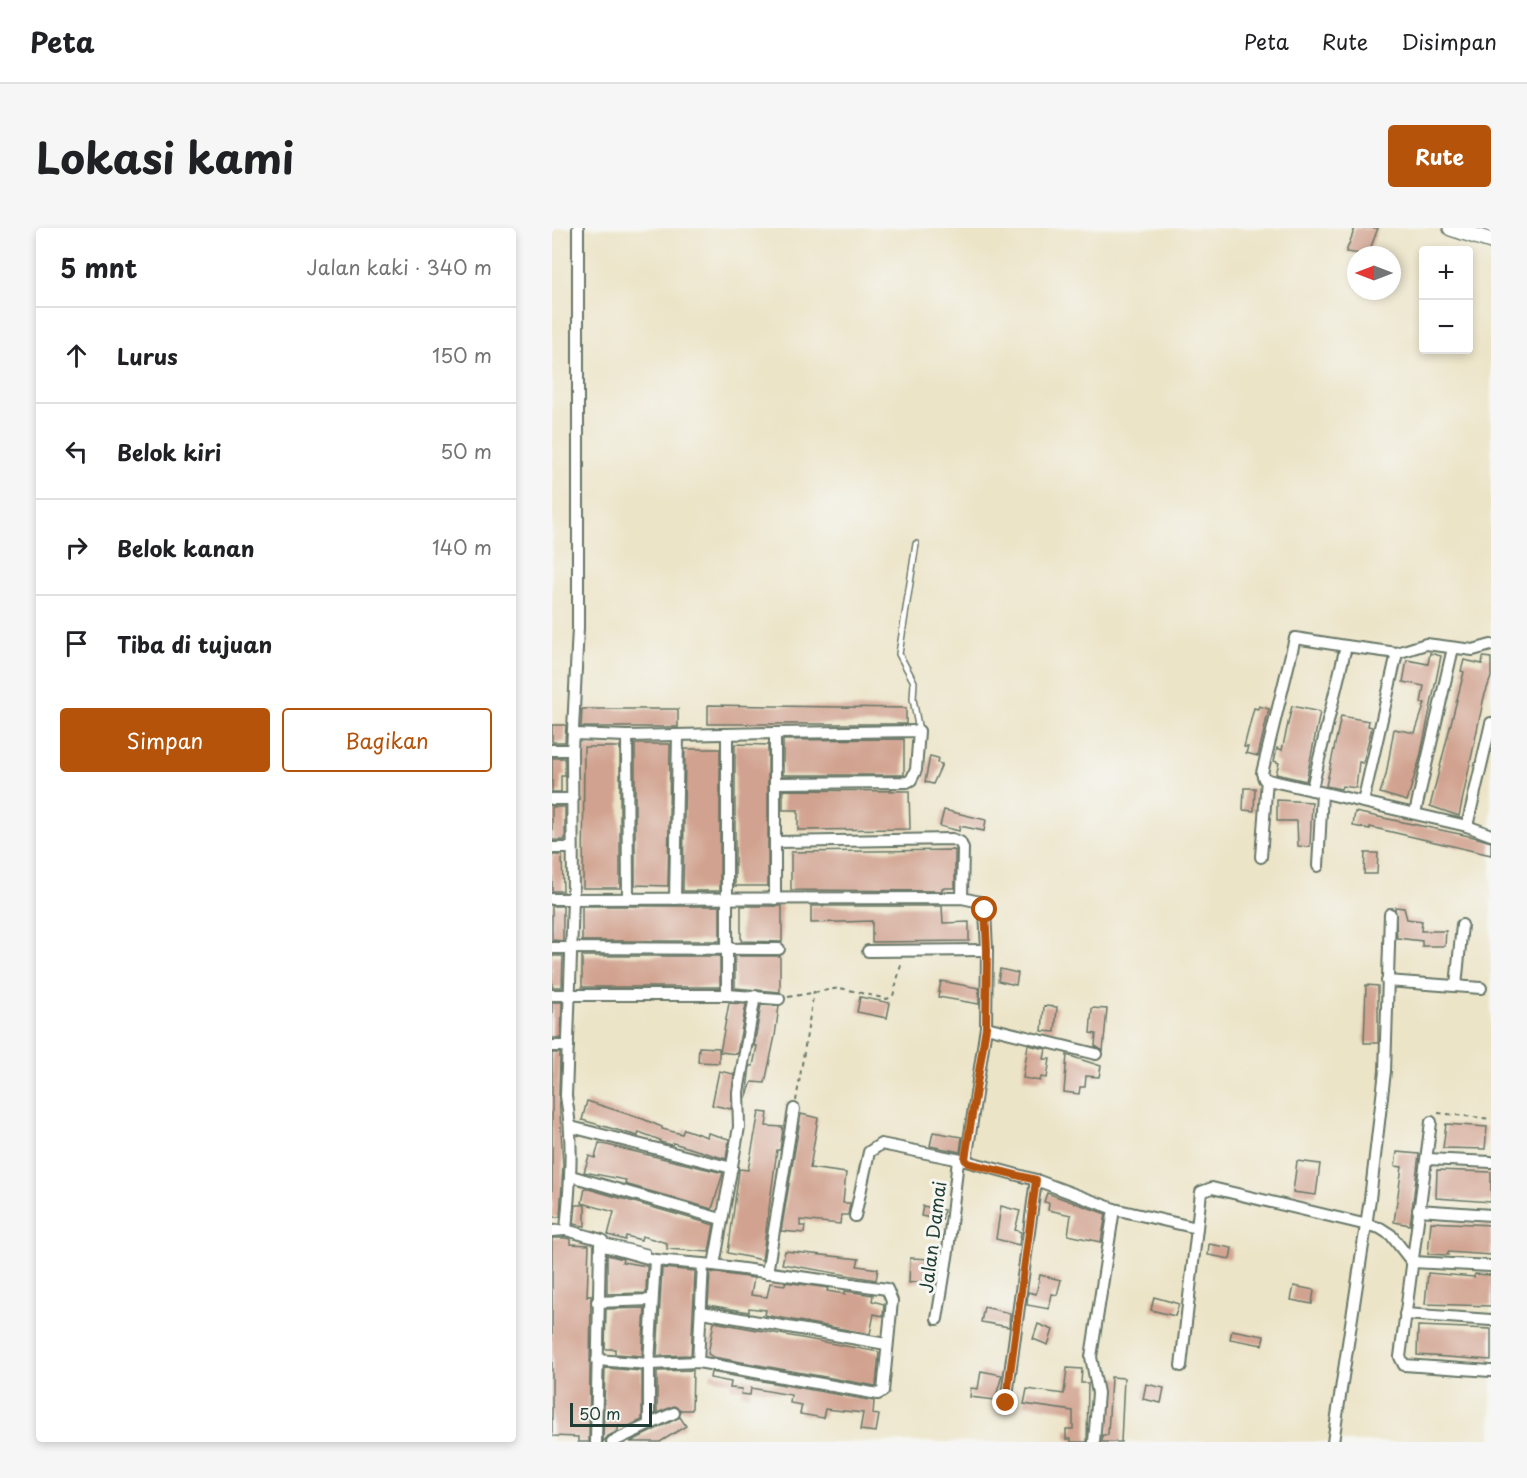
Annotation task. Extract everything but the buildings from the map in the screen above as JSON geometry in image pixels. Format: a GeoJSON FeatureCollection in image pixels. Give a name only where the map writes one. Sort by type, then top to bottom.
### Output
{"type":"FeatureCollection","features":[{"type":"Feature","properties":{"kind":"main road"},"geometry":{"type":"LineString","coordinates":[[1451,228],[1491,241]]}},
{"type":"Feature","properties":{"kind":"street"},"geometry":{"type":"LineString","coordinates":[[566,1230],[571,1176],[571,1127],[566,1096],[573,899],[572,750],[578,628],[578,228]]}},
{"type":"Feature","properties":{"kind":"street"},"geometry":{"type":"LineString","coordinates":[[1491,645],[1473,650],[1426,644],[1397,653],[1294,638],[1262,773],[1267,779],[1415,813],[1467,826],[1491,835]]}},
{"type":"Feature","properties":{"kind":"street"},"geometry":{"type":"LineString","coordinates":[[1318,866],[1317,792],[1346,646]]}},
{"type":"Feature","properties":{"kind":"street"},"geometry":{"type":"LineString","coordinates":[[1415,813],[1453,648]]}},
{"type":"Feature","properties":{"kind":"street"},"geometry":{"type":"LineString","coordinates":[[1363,802],[1397,653]]}},
{"type":"Feature","properties":{"kind":"street"},"geometry":{"type":"LineString","coordinates":[[1467,826],[1491,723]]}},
{"type":"Feature","properties":{"kind":"street"},"geometry":{"type":"LineString","coordinates":[[574,734],[627,736],[919,731],[916,770],[911,780],[907,782],[775,783]]}},
{"type":"Feature","properties":{"kind":"street"},"geometry":{"type":"LineString","coordinates":[[775,733],[777,842],[775,899]]}},
{"type":"Feature","properties":{"kind":"street"},"geometry":{"type":"LineString","coordinates":[[727,734],[727,995]]}},
{"type":"Feature","properties":{"kind":"street"},"geometry":{"type":"LineString","coordinates":[[675,899],[678,735]]}},
{"type":"Feature","properties":{"kind":"street"},"geometry":{"type":"LineString","coordinates":[[627,736],[627,897]]}},
{"type":"Feature","properties":{"kind":"street"},"geometry":{"type":"LineString","coordinates":[[552,750],[572,750]]}},
{"type":"Feature","properties":{"kind":"street"},"geometry":{"type":"LineString","coordinates":[[1261,857],[1267,779]]}},
{"type":"Feature","properties":{"kind":"street"},"geometry":{"type":"LineString","coordinates":[[552,799],[573,799]]}},
{"type":"Feature","properties":{"kind":"street"},"geometry":{"type":"LineString","coordinates":[[552,899],[627,897],[675,899],[962,898],[963,848],[960,842],[952,839],[777,842]]}},
{"type":"Feature","properties":{"kind":"street"},"geometry":{"type":"LineString","coordinates":[[552,848],[572,848]]}},
{"type":"Feature","properties":{"kind":"street","name":"Jalan Damai"},"geometry":{"type":"LineString","coordinates":[[937,1319],[986,1027],[987,950],[983,906],[973,899],[962,898]]}},
{"type":"Feature","properties":{"kind":"street"},"geometry":{"type":"LineString","coordinates":[[1333,1442],[1385,1071],[1390,914]]}},
{"type":"Feature","properties":{"kind":"street"},"geometry":{"type":"LineString","coordinates":[[1456,986],[1462,925]]}},
{"type":"Feature","properties":{"kind":"street"},"geometry":{"type":"LineString","coordinates":[[552,948],[779,949]]}},
{"type":"Feature","properties":{"kind":"street"},"geometry":{"type":"LineString","coordinates":[[868,951],[987,950]]}},
{"type":"Feature","properties":{"kind":"street"},"geometry":{"type":"LineString","coordinates":[[1387,981],[1481,988]]}},
{"type":"Feature","properties":{"kind":"street"},"geometry":{"type":"LineString","coordinates":[[552,995],[727,995],[779,999]]}},
{"type":"Feature","properties":{"kind":"street"},"geometry":{"type":"LineString","coordinates":[[698,1362],[708,1265],[722,1219],[732,1168],[739,1127],[738,1092],[755,996]]}},
{"type":"Feature","properties":{"kind":"street"},"geometry":{"type":"LineString","coordinates":[[986,1027],[1096,1054]]}},
{"type":"Feature","properties":{"kind":"street"},"geometry":{"type":"LineString","coordinates":[[552,1046],[568,1046]]}},
{"type":"Feature","properties":{"kind":"street"},"geometry":{"type":"LineString","coordinates":[[767,1273],[794,1109]]}},
{"type":"Feature","properties":{"kind":"street"},"geometry":{"type":"LineString","coordinates":[[1431,1122],[1400,1357],[1404,1365],[1491,1371]]}},
{"type":"Feature","properties":{"kind":"street"},"geometry":{"type":"LineString","coordinates":[[571,1127],[732,1168]]}},
{"type":"Feature","properties":{"kind":"street"},"geometry":{"type":"LineString","coordinates":[[855,1216],[869,1152],[874,1146],[881,1144],[962,1160],[1036,1180],[1114,1209],[1197,1228]]}},
{"type":"Feature","properties":{"kind":"street"},"geometry":{"type":"LineString","coordinates":[[1427,1159],[1491,1162]]}},
{"type":"Feature","properties":{"kind":"street"},"geometry":{"type":"LineString","coordinates":[[571,1176],[722,1219]]}},
{"type":"Feature","properties":{"kind":"street"},"geometry":{"type":"LineString","coordinates":[[1006,1403],[1036,1180]]}},
{"type":"Feature","properties":{"kind":"street"},"geometry":{"type":"LineString","coordinates":[[1181,1366],[1201,1192],[1212,1188],[1364,1222],[1391,1234],[1412,1262]]}},
{"type":"Feature","properties":{"kind":"street"},"geometry":{"type":"LineString","coordinates":[[1094,1442],[1098,1393],[1091,1357],[1114,1209]]}},
{"type":"Feature","properties":{"kind":"street"},"geometry":{"type":"LineString","coordinates":[[1418,1209],[1491,1215]]}},
{"type":"Feature","properties":{"kind":"street"},"geometry":{"type":"LineString","coordinates":[[552,1230],[566,1230],[601,1243],[651,1256],[886,1289],[892,1301],[883,1391],[878,1394],[698,1362],[649,1364],[597,1360]]}},
{"type":"Feature","properties":{"kind":"street"},"geometry":{"type":"LineString","coordinates":[[597,1442],[597,1302],[601,1243]]}},
{"type":"Feature","properties":{"kind":"street"},"geometry":{"type":"LineString","coordinates":[[649,1425],[651,1256]]}},
{"type":"Feature","properties":{"kind":"street"},"geometry":{"type":"LineString","coordinates":[[1412,1262],[1491,1266]]}},
{"type":"Feature","properties":{"kind":"street"},"geometry":{"type":"LineString","coordinates":[[597,1302],[651,1300]]}},
{"type":"Feature","properties":{"kind":"street"},"geometry":{"type":"LineString","coordinates":[[702,1312],[886,1344]]}},
{"type":"Feature","properties":{"kind":"street"},"geometry":{"type":"LineString","coordinates":[[1405,1314],[1491,1320]]}},
{"type":"Feature","properties":{"kind":"street"},"geometry":{"type":"LineString","coordinates":[[612,1442],[674,1413]]}},
{"type":"Feature","properties":{"kind":"lane"},"geometry":{"type":"LineString","coordinates":[[916,544],[899,654],[914,682],[913,699],[919,731]]}},
{"type":"Feature","properties":{"kind":"path"},"geometry":{"type":"LineString","coordinates":[[779,999],[840,988],[887,999],[893,996],[896,990],[904,949]]}},
{"type":"Feature","properties":{"kind":"path"},"geometry":{"type":"LineString","coordinates":[[794,1109],[814,991]]}},
{"type":"Feature","properties":{"kind":"path"},"geometry":{"type":"LineString","coordinates":[[1431,1122],[1439,1112],[1491,1119]]}},
{"type":"Feature","properties":{"kind":"route"},"geometry":{"type":"LineString","coordinates":[[985,910],[986,1027],[965,1159],[968,1163],[1036,1180],[1006,1403]]}}]}
